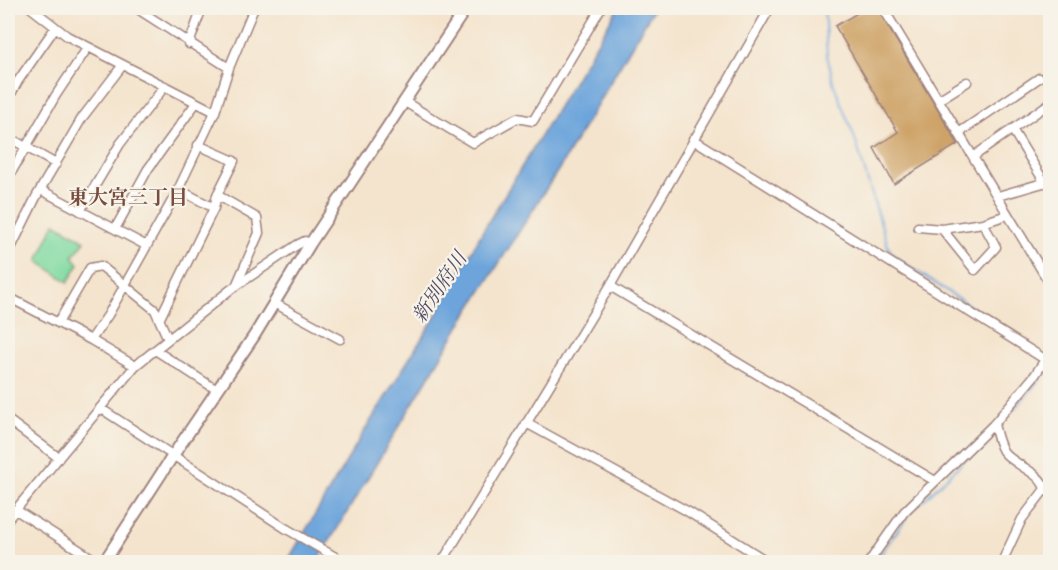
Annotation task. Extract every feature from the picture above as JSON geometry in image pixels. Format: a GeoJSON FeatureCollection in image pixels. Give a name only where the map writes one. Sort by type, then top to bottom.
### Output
{"type":"FeatureCollection","features":[{"type":"Feature","properties":{"kind":"street"},"geometry":{"type":"LineString","coordinates":[[31,8],[56,28],[88,47],[215,112]]}},
{"type":"Feature","properties":{"kind":"street"},"geometry":{"type":"LineString","coordinates":[[136,8],[229,68]]}},
{"type":"Feature","properties":{"kind":"street"},"geometry":{"type":"LineString","coordinates":[[189,44],[202,8]]}},
{"type":"Feature","properties":{"kind":"street"},"geometry":{"type":"LineString","coordinates":[[91,340],[108,315],[178,189],[215,112],[229,68],[254,8]]}},
{"type":"Feature","properties":{"kind":"street"},"geometry":{"type":"LineString","coordinates":[[104,562],[466,8]]}},
{"type":"Feature","properties":{"kind":"street"},"geometry":{"type":"LineString","coordinates":[[405,102],[473,143],[518,118],[533,121],[601,8]]}},
{"type":"Feature","properties":{"kind":"street"},"geometry":{"type":"LineString","coordinates":[[443,562],[610,286],[770,8]]}},
{"type":"Feature","properties":{"kind":"street"},"geometry":{"type":"LineString","coordinates":[[883,8],[960,132],[1050,285]]}},
{"type":"Feature","properties":{"kind":"street"},"geometry":{"type":"LineString","coordinates":[[8,99],[56,28]]}},
{"type":"Feature","properties":{"kind":"street"},"geometry":{"type":"LineString","coordinates":[[8,178],[56,95],[88,47]]}},
{"type":"Feature","properties":{"kind":"street"},"geometry":{"type":"LineString","coordinates":[[8,254],[82,118],[122,66]]}},
{"type":"Feature","properties":{"kind":"street"},"geometry":{"type":"LineString","coordinates":[[960,132],[1039,78]]}},
{"type":"Feature","properties":{"kind":"street"},"geometry":{"type":"LineString","coordinates":[[940,99],[967,82]]}},
{"type":"Feature","properties":{"kind":"street"},"geometry":{"type":"LineString","coordinates":[[80,211],[120,144],[165,86]]}},
{"type":"Feature","properties":{"kind":"street"},"geometry":{"type":"LineString","coordinates":[[115,229],[148,169],[196,103]]}},
{"type":"Feature","properties":{"kind":"street"},"geometry":{"type":"LineString","coordinates":[[974,156],[1050,103]]}},
{"type":"Feature","properties":{"kind":"street"},"geometry":{"type":"LineString","coordinates":[[998,196],[1048,182],[1012,129]]}},
{"type":"Feature","properties":{"kind":"street"},"geometry":{"type":"LineString","coordinates":[[8,137],[56,164]]}},
{"type":"Feature","properties":{"kind":"street"},"geometry":{"type":"LineString","coordinates":[[693,139],[1046,360]]}},
{"type":"Feature","properties":{"kind":"street"},"geometry":{"type":"LineString","coordinates":[[160,318],[214,208],[217,195],[234,161],[198,145]]}},
{"type":"Feature","properties":{"kind":"street"},"geometry":{"type":"LineString","coordinates":[[178,189],[214,208]]}},
{"type":"Feature","properties":{"kind":"street"},"geometry":{"type":"LineString","coordinates":[[41,190],[147,246]]}},
{"type":"Feature","properties":{"kind":"street"},"geometry":{"type":"LineString","coordinates":[[217,195],[257,218],[259,233],[236,286]]}},
{"type":"Feature","properties":{"kind":"street"},"geometry":{"type":"LineString","coordinates":[[918,227],[942,229],[983,223],[1007,215]]}},
{"type":"Feature","properties":{"kind":"street"},"geometry":{"type":"LineString","coordinates":[[942,229],[975,270],[996,247],[983,223]]}},
{"type":"Feature","properties":{"kind":"street"},"geometry":{"type":"LineString","coordinates":[[8,519],[135,366],[236,286],[297,245],[305,241],[310,244]]}},
{"type":"Feature","properties":{"kind":"street"},"geometry":{"type":"LineString","coordinates":[[58,322],[90,268],[100,266],[155,310],[168,339]]}},
{"type":"Feature","properties":{"kind":"street"},"geometry":{"type":"LineString","coordinates":[[610,286],[934,481]]}},
{"type":"Feature","properties":{"kind":"street"},"geometry":{"type":"LineString","coordinates":[[8,297],[58,322],[135,366]]}},
{"type":"Feature","properties":{"kind":"street"},"geometry":{"type":"LineString","coordinates":[[274,303],[340,339]]}},
{"type":"Feature","properties":{"kind":"street"},"geometry":{"type":"LineString","coordinates":[[155,350],[217,390]]}},
{"type":"Feature","properties":{"kind":"street"},"geometry":{"type":"LineString","coordinates":[[869,562],[904,512],[994,424],[1050,352]]}},
{"type":"Feature","properties":{"kind":"street"},"geometry":{"type":"LineString","coordinates":[[100,408],[285,528],[342,561]]}},
{"type":"Feature","properties":{"kind":"street"},"geometry":{"type":"LineString","coordinates":[[8,420],[59,458]]}},
{"type":"Feature","properties":{"kind":"street"},"geometry":{"type":"LineString","coordinates":[[526,423],[687,511],[768,562]]}},
{"type":"Feature","properties":{"kind":"street"},"geometry":{"type":"LineString","coordinates":[[994,424],[997,440],[1004,453],[1034,474],[1048,491],[1022,519],[1002,562]]}},
{"type":"Feature","properties":{"kind":"street"},"geometry":{"type":"LineString","coordinates":[[16,510],[98,562]]}},
{"type":"Feature","properties":{"kind":"green space"},"geometry":{"type":"Polygon","coordinates":[[[55,223],[85,241],[73,256],[79,264],[68,282],[38,261],[55,223]]]}},
{"type":"Feature","properties":{"kind":"water"},"geometry":{"type":"Polygon","coordinates":[[[618,8],[654,8],[562,164],[465,317],[317,562],[287,562],[432,322],[484,229],[618,8]]]}},
{"type":"Feature","properties":{"kind":"building"},"geometry":{"type":"Polygon","coordinates":[[[866,8],[877,8],[958,144],[894,184],[874,148],[898,132],[835,26],[866,8]]]}},
{"type":"Feature","properties":{"kind":"waterway"},"geometry":{"type":"LineString","coordinates":[[824,8],[827,55],[833,82],[854,136],[888,247],[895,257],[1028,344]]}},
{"type":"Feature","properties":{"kind":"waterway"},"geometry":{"type":"LineString","coordinates":[[997,428],[1040,379],[1050,363]]}},
{"type":"Feature","properties":{"kind":"waterway"},"geometry":{"type":"LineString","coordinates":[[875,562],[910,513],[994,432]]}},
{"type":"Feature","properties":{"kind":"district","name":"東大宮三丁目"},"geometry":{"type":"Point","coordinates":[128,197]}},
{"type":"Feature","properties":{"kind":"water label","name":"新別府川"},"geometry":{"type":"Point","coordinates":[439,287]}}]}
